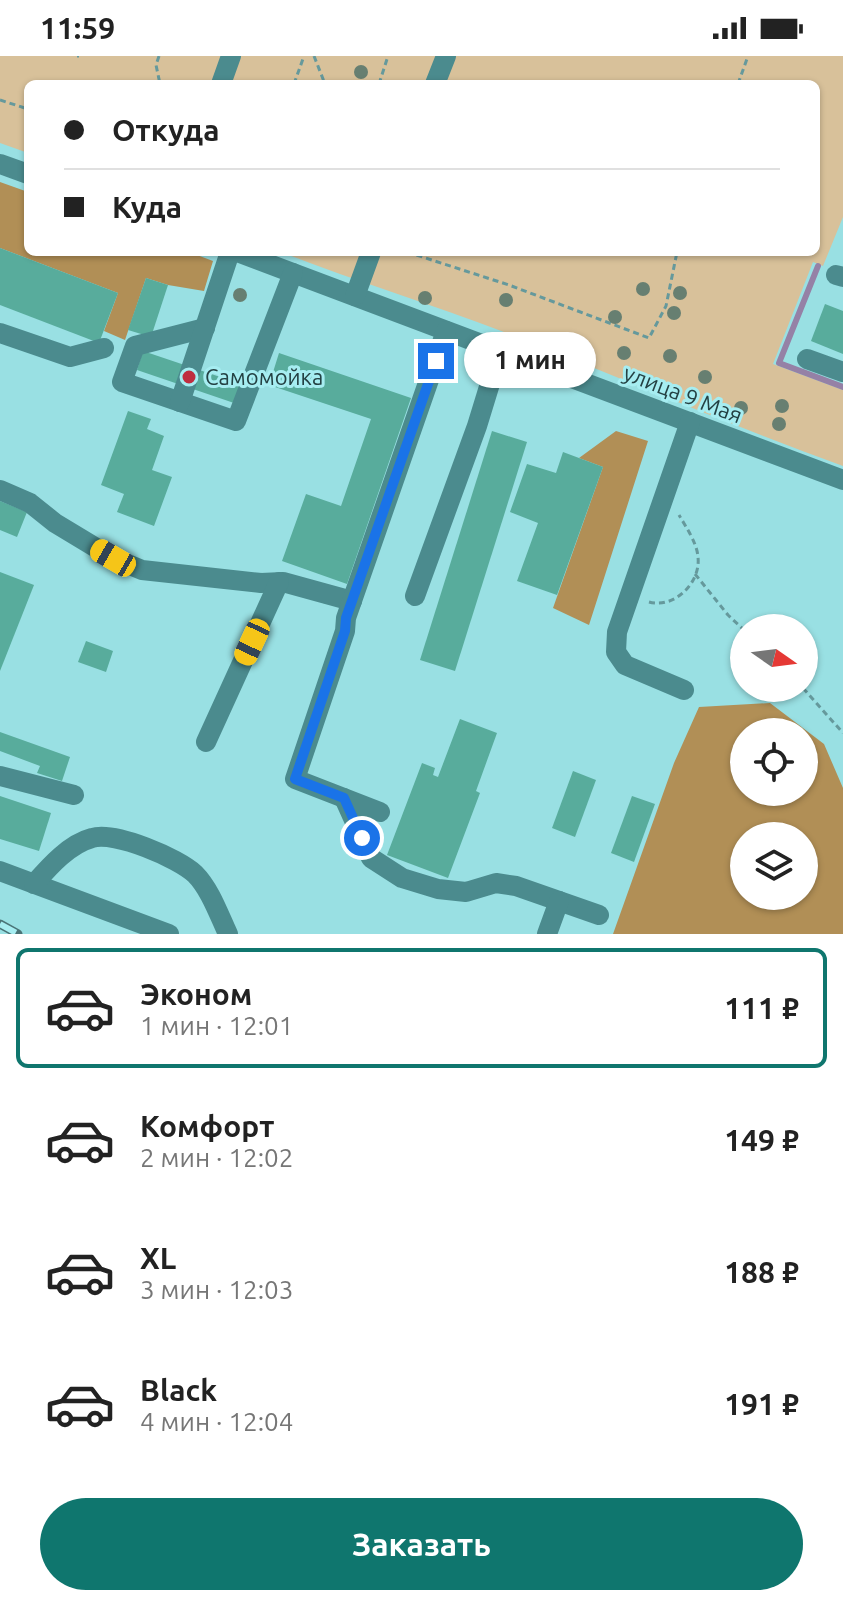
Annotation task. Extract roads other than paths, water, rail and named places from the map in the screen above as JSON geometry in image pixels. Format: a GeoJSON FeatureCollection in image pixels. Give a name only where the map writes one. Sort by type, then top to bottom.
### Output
{"type":"FeatureCollection","features":[{"type":"Feature","properties":{"kind":"street"},"geometry":{"type":"LineString","coordinates":[[222,80],[231,56]]}},
{"type":"Feature","properties":{"kind":"street"},"geometry":{"type":"LineString","coordinates":[[437,80],[446,56]]}},
{"type":"Feature","properties":{"kind":"street"},"geometry":{"type":"LineString","coordinates":[[0,164],[24,173]]}},
{"type":"Feature","properties":{"kind":"street"},"geometry":{"type":"LineString","coordinates":[[180,402],[229,256]]}},
{"type":"Feature","properties":{"kind":"street","name":"улица 9 Мая"},"geometry":{"type":"LineString","coordinates":[[248,256],[843,480]]}},
{"type":"Feature","properties":{"kind":"street"},"geometry":{"type":"LineString","coordinates":[[355,296],[370,256]]}},
{"type":"Feature","properties":{"kind":"street"},"geometry":{"type":"LineString","coordinates":[[205,328],[135,346],[122,382],[236,421],[293,273]]}},
{"type":"Feature","properties":{"kind":"street"},"geometry":{"type":"LineString","coordinates":[[380,812],[295,779],[345,631],[352,601],[446,331]]}},
{"type":"Feature","properties":{"kind":"street"},"geometry":{"type":"LineString","coordinates":[[0,333],[70,357],[104,348]]}},
{"type":"Feature","properties":{"kind":"street"},"geometry":{"type":"LineString","coordinates":[[415,596],[477,426],[500,351]]}},
{"type":"Feature","properties":{"kind":"street"},"geometry":{"type":"LineString","coordinates":[[807,359],[843,372]]}},
{"type":"Feature","properties":{"kind":"street"},"geometry":{"type":"LineString","coordinates":[[684,690],[625,665],[616,652],[617,632],[690,422]]}},
{"type":"Feature","properties":{"kind":"street"},"geometry":{"type":"LineString","coordinates":[[0,490],[30,503],[55,523],[113,558],[142,570],[261,583],[279,582],[352,601]]}},
{"type":"Feature","properties":{"kind":"street"},"geometry":{"type":"LineString","coordinates":[[206,742],[279,582]]}},
{"type":"Feature","properties":{"kind":"street"},"geometry":{"type":"LineString","coordinates":[[0,776],[74,795]]}},
{"type":"Feature","properties":{"kind":"street"},"geometry":{"type":"LineString","coordinates":[[344,798],[371,858],[402,878],[438,889],[466,892],[496,883],[516,886],[599,915]]}},
{"type":"Feature","properties":{"kind":"street"},"geometry":{"type":"LineString","coordinates":[[34,884],[68,850],[92,837],[113,838],[181,864],[196,875],[228,934]]}},
{"type":"Feature","properties":{"kind":"street"},"geometry":{"type":"LineString","coordinates":[[0,871],[169,934]]}},
{"type":"Feature","properties":{"kind":"street"},"geometry":{"type":"LineString","coordinates":[[547,934],[559,901]]}},
{"type":"Feature","properties":{"kind":"waterway"},"geometry":{"type":"LineString","coordinates":[[818,266],[779,363],[843,387]]}},
{"type":"Feature","properties":{"kind":"railway"},"geometry":{"type":"LineString","coordinates":[[0,924],[18,934]]}},
{"type":"Feature","properties":{"kind":"place","name":"Самомойка"},"geometry":{"type":"Point","coordinates":[189,377]}}]}
